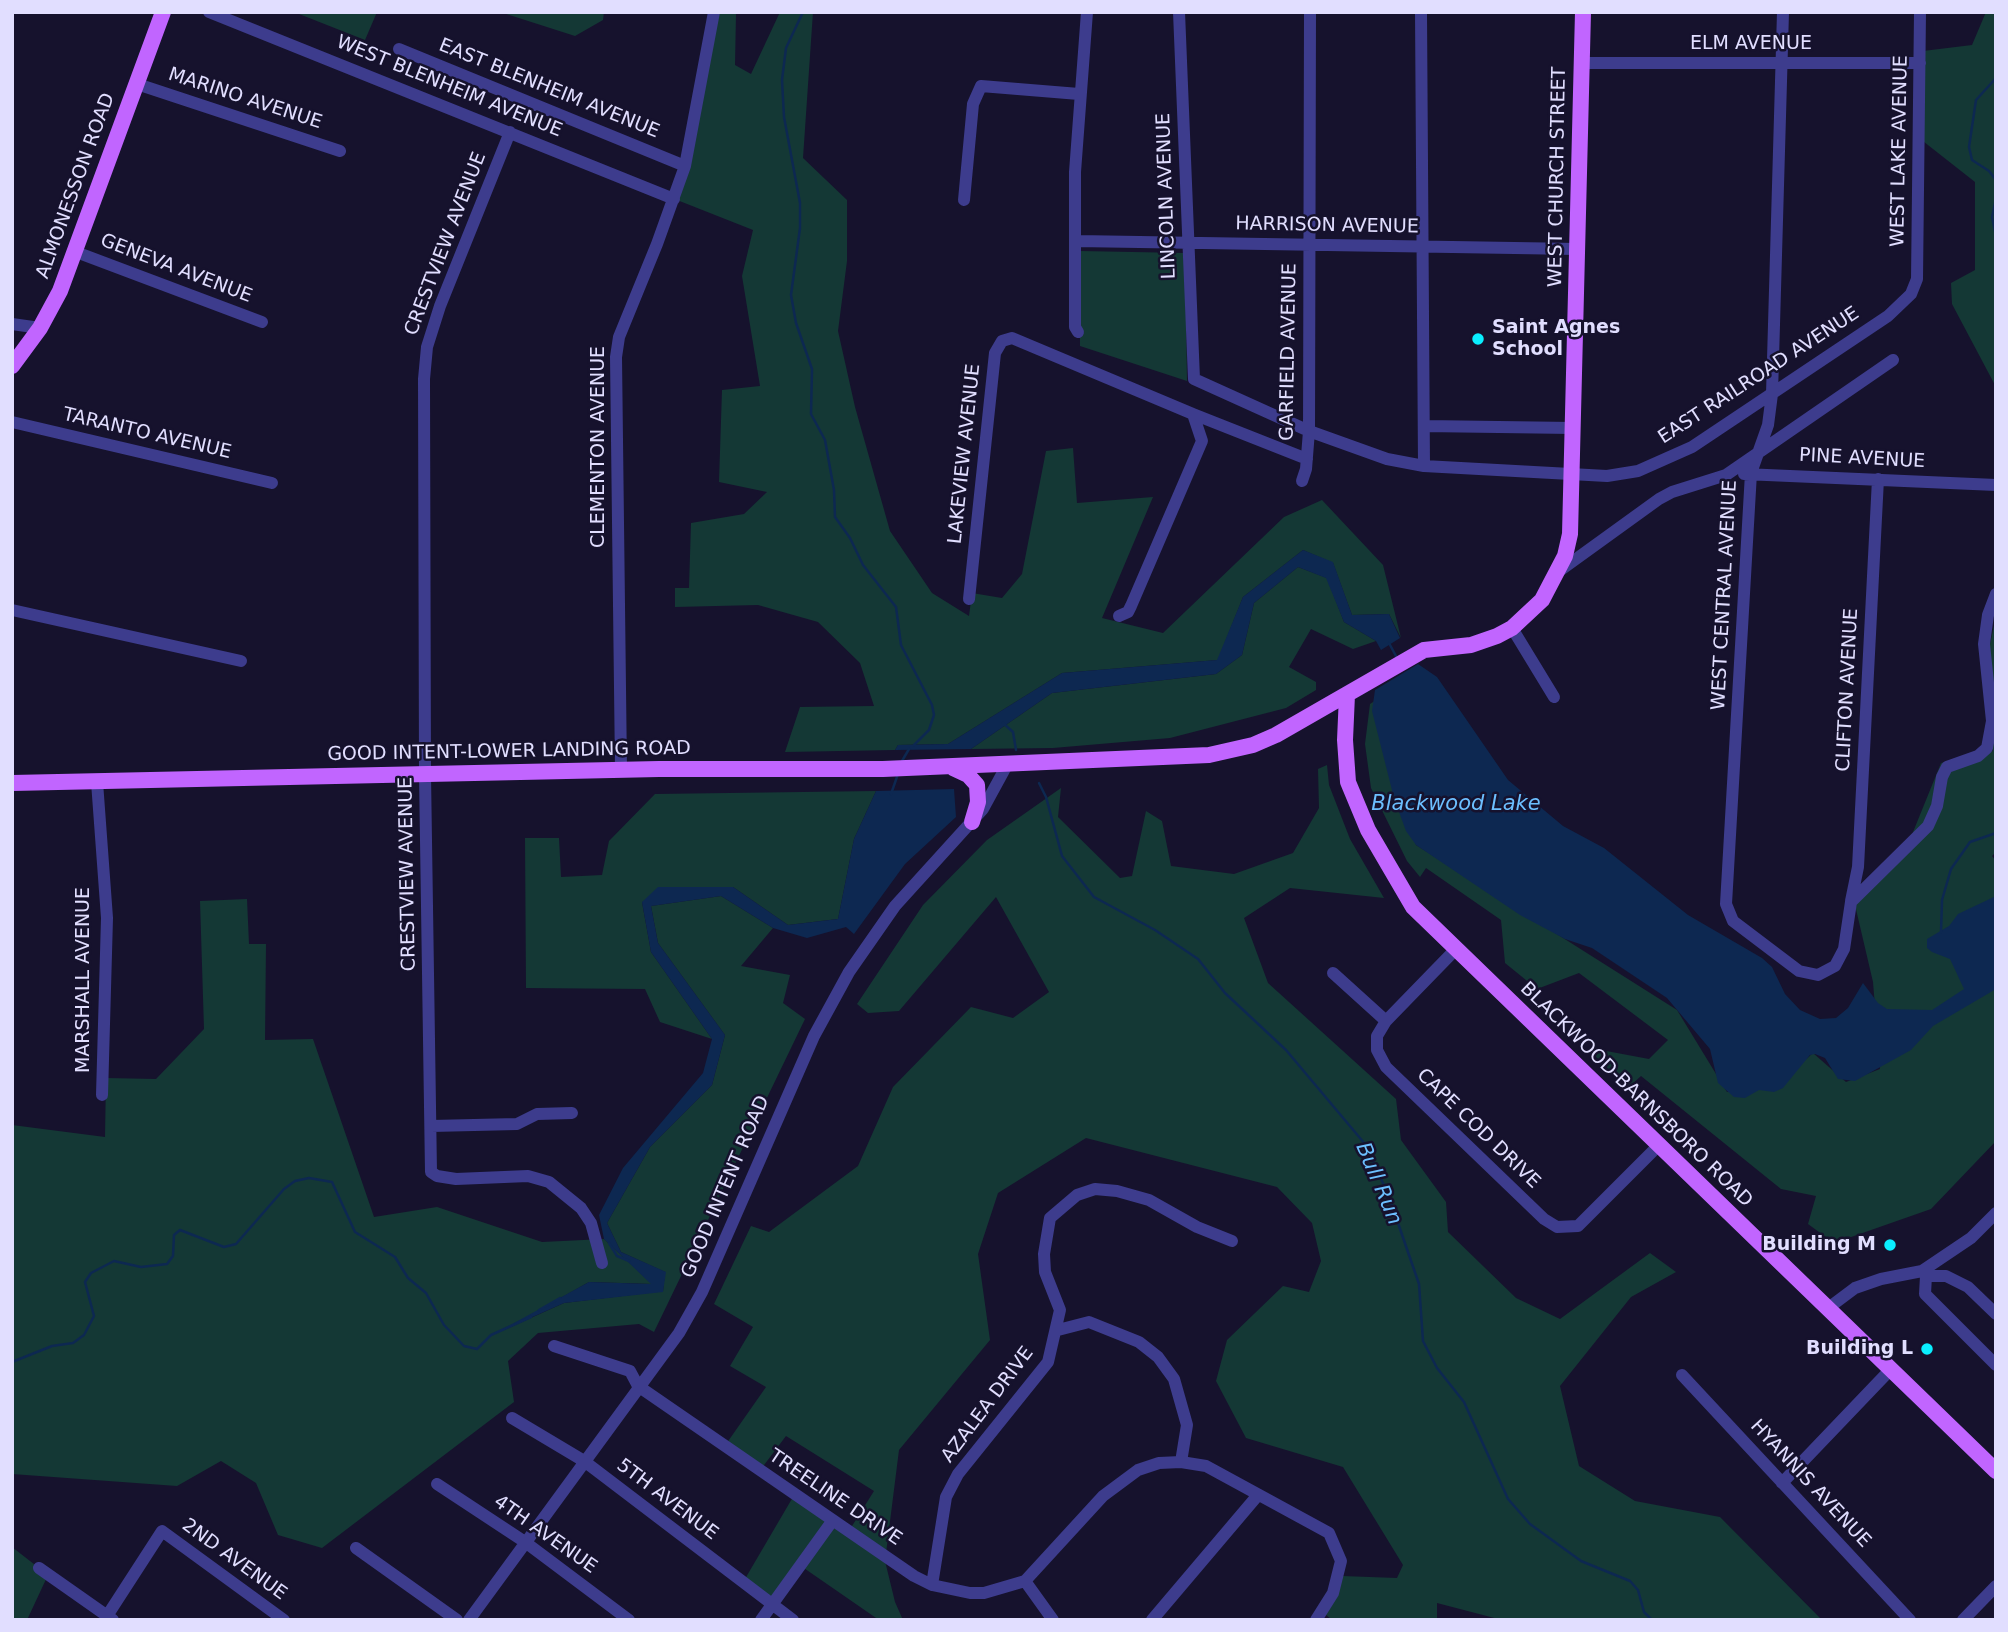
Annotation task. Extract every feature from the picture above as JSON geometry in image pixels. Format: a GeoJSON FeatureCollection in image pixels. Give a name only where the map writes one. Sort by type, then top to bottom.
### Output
{"type":"FeatureCollection","features":[{"type":"Feature","properties":{"kind":"main road","name":"ALMONESSON ROAD"},"geometry":{"type":"LineString","coordinates":[[12,366],[40,328],[61,290],[163,12]]}},
{"type":"Feature","properties":{"kind":"main road","name":"WEST CHURCH STREET"},"geometry":{"type":"LineString","coordinates":[[1007,765],[1209,755],[1233,751],[1276,735],[1416,655],[1434,648],[1484,642],[1512,628],[1542,600],[1558,572],[1570,534],[1583,12]]}},
{"type":"Feature","properties":{"kind":"main road","name":"BLACKWOOD-BARNSBORO ROAD"},"geometry":{"type":"LineString","coordinates":[[1348,695],[1345,763],[1354,800],[1402,892],[1455,950],[1996,1471]]}},
{"type":"Feature","properties":{"kind":"main road","name":"GOOD INTENT-LOWER LANDING ROAD"},"geometry":{"type":"LineString","coordinates":[[12,783],[1007,765]]}},
{"type":"Feature","properties":{"kind":"main road"},"geometry":{"type":"LineString","coordinates":[[948,767],[968,775],[977,785],[978,802],[972,822]]}},
{"type":"Feature","properties":{"kind":"street","name":"WEST BLENHEIM AVENUE"},"geometry":{"type":"LineString","coordinates":[[209,12],[674,199]]}},
{"type":"Feature","properties":{"kind":"street","name":"CLEMENTON AVENUE"},"geometry":{"type":"LineString","coordinates":[[621,771],[616,357],[618,337],[685,166],[714,12]]}},
{"type":"Feature","properties":{"kind":"street"},"geometry":{"type":"LineString","coordinates":[[1078,332],[1075,327],[1077,241],[1074,172],[1087,12]]}},
{"type":"Feature","properties":{"kind":"street","name":"LINCOLN AVENUE"},"geometry":{"type":"LineString","coordinates":[[1180,12],[1194,379]]}},
{"type":"Feature","properties":{"kind":"street","name":"GARFIELD AVENUE"},"geometry":{"type":"LineString","coordinates":[[1302,481],[1309,431],[1310,12]]}},
{"type":"Feature","properties":{"kind":"street"},"geometry":{"type":"LineString","coordinates":[[1421,12],[1424,466]]}},
{"type":"Feature","properties":{"kind":"street","name":"WEST CENTRAL AVENUE"},"geometry":{"type":"LineString","coordinates":[[1740,926],[1729,917],[1726,904],[1751,473],[1768,425],[1772,394],[1783,12]]}},
{"type":"Feature","properties":{"kind":"street","name":"WEST LAKE AVENUE"},"geometry":{"type":"LineString","coordinates":[[1913,290],[1917,279],[1920,12]]}},
{"type":"Feature","properties":{"kind":"street","name":"EAST BLENHEIM AVENUE"},"geometry":{"type":"LineString","coordinates":[[399,49],[685,166]]}},
{"type":"Feature","properties":{"kind":"street","name":"ELM AVENUE"},"geometry":{"type":"LineString","coordinates":[[1581,63],[1920,63]]}},
{"type":"Feature","properties":{"kind":"street","name":"MARINO AVENUE"},"geometry":{"type":"LineString","coordinates":[[137,84],[340,151]]}},
{"type":"Feature","properties":{"kind":"street"},"geometry":{"type":"LineString","coordinates":[[964,200],[976,93],[981,86],[1079,94]]}},
{"type":"Feature","properties":{"kind":"street","name":"CRESTVIEW AVENUE"},"geometry":{"type":"LineString","coordinates":[[510,132],[440,306],[427,347],[424,379],[425,775],[431,1172],[437,1176],[456,1179],[528,1177],[550,1182],[581,1208],[591,1223],[601,1256]]}},
{"type":"Feature","properties":{"kind":"street","name":"HARRISON AVENUE"},"geometry":{"type":"LineString","coordinates":[[1077,241],[1577,249]]}},
{"type":"Feature","properties":{"kind":"street","name":"GENEVA AVENUE"},"geometry":{"type":"LineString","coordinates":[[76,252],[262,322]]}},
{"type":"Feature","properties":{"kind":"street","name":"EAST RAILROAD AVENUE"},"geometry":{"type":"LineString","coordinates":[[1194,379],[1309,431],[1387,459],[1424,466],[1573,472],[1606,476],[1637,471],[1692,447],[1888,316],[1903,305],[1913,290]]}},
{"type":"Feature","properties":{"kind":"street"},"geometry":{"type":"LineString","coordinates":[[12,324],[40,328]]}},
{"type":"Feature","properties":{"kind":"street","name":"LAKEVIEW AVENUE"},"geometry":{"type":"LineString","coordinates":[[969,599],[996,346],[1012,338],[1193,414]]}},
{"type":"Feature","properties":{"kind":"street"},"geometry":{"type":"LineString","coordinates":[[1558,572],[1665,495],[1726,475],[1893,360]]}},
{"type":"Feature","properties":{"kind":"street"},"geometry":{"type":"LineString","coordinates":[[1119,616],[1128,612],[1131,606],[1202,441],[1193,414]]}},
{"type":"Feature","properties":{"kind":"street"},"geometry":{"type":"LineString","coordinates":[[1193,414],[1307,460]]}},
{"type":"Feature","properties":{"kind":"street","name":"TARANTO AVENUE"},"geometry":{"type":"LineString","coordinates":[[12,422],[272,483]]}},
{"type":"Feature","properties":{"kind":"street"},"geometry":{"type":"LineString","coordinates":[[1424,426],[1573,428]]}},
{"type":"Feature","properties":{"kind":"street","name":"PINE AVENUE"},"geometry":{"type":"LineString","coordinates":[[1726,475],[1751,473],[1996,485]]}},
{"type":"Feature","properties":{"kind":"street","name":"CLIFTON AVENUE"},"geometry":{"type":"LineString","coordinates":[[1740,926],[1799,971],[1818,975],[1829,971],[1840,958],[1858,867],[1878,479]]}},
{"type":"Feature","properties":{"kind":"street"},"geometry":{"type":"LineString","coordinates":[[1851,902],[1928,826],[1937,806],[1942,777],[1947,767],[1978,755],[1987,748],[1992,721],[1984,644],[1988,615],[1996,594]]}},
{"type":"Feature","properties":{"kind":"street"},"geometry":{"type":"LineString","coordinates":[[12,610],[241,661]]}},
{"type":"Feature","properties":{"kind":"street"},"geometry":{"type":"LineString","coordinates":[[1512,628],[1553,697]]}},
{"type":"Feature","properties":{"kind":"street","name":"GOOD INTENT ROAD"},"geometry":{"type":"LineString","coordinates":[[469,1620],[638,1386],[670,1346],[702,1292],[783,1104],[849,972],[895,906],[972,822],[987,802],[1007,765]]}},
{"type":"Feature","properties":{"kind":"street","name":"MARSHALL AVENUE"},"geometry":{"type":"LineString","coordinates":[[97,782],[107,918],[102,1095]]}},
{"type":"Feature","properties":{"kind":"street"},"geometry":{"type":"LineString","coordinates":[[1333,973],[1386,1021],[1455,950]]}},
{"type":"Feature","properties":{"kind":"street","name":"CAPE COD DRIVE"},"geometry":{"type":"LineString","coordinates":[[1386,1021],[1376,1043],[1386,1067],[1544,1219],[1557,1227],[1572,1228],[1584,1222],[1658,1146]]}},
{"type":"Feature","properties":{"kind":"street"},"geometry":{"type":"LineString","coordinates":[[430,1126],[517,1124],[537,1114],[572,1113]]}},
{"type":"Feature","properties":{"kind":"street"},"geometry":{"type":"LineString","coordinates":[[1181,1462],[1187,1425],[1174,1379],[1158,1357],[1139,1342],[1089,1322],[1058,1330],[1060,1310],[1045,1272],[1044,1254],[1050,1218],[1077,1195],[1095,1189],[1149,1200],[1197,1227],[1232,1241]]}},
{"type":"Feature","properties":{"kind":"street"},"geometry":{"type":"LineString","coordinates":[[1924,1274],[1971,1238],[1996,1213]]}},
{"type":"Feature","properties":{"kind":"street"},"geometry":{"type":"LineString","coordinates":[[1827,1309],[1855,1288],[1881,1279],[1924,1274],[1946,1276],[1968,1287],[1996,1314]]}},
{"type":"Feature","properties":{"kind":"street"},"geometry":{"type":"LineString","coordinates":[[1924,1274],[1926,1294],[1996,1365]]}},
{"type":"Feature","properties":{"kind":"street","name":"AZALEA DRIVE"},"geometry":{"type":"LineString","coordinates":[[932,1585],[946,1497],[958,1474],[1048,1362],[1058,1330]]}},
{"type":"Feature","properties":{"kind":"street","name":"TREELINE DRIVE"},"geometry":{"type":"LineString","coordinates":[[554,1346],[629,1371],[638,1386],[833,1521],[932,1585],[984,1593],[1025,1581]]}},
{"type":"Feature","properties":{"kind":"street"},"geometry":{"type":"LineString","coordinates":[[1782,1483],[1891,1369]]}},
{"type":"Feature","properties":{"kind":"street","name":"HYANNIS AVENUE"},"geometry":{"type":"LineString","coordinates":[[1682,1375],[1910,1620]]}},
{"type":"Feature","properties":{"kind":"street","name":"5TH AVENUE"},"geometry":{"type":"LineString","coordinates":[[512,1418],[584,1461],[793,1620]]}},
{"type":"Feature","properties":{"kind":"street"},"geometry":{"type":"LineString","coordinates":[[1053,1620],[1025,1581],[1103,1496],[1125,1479],[1138,1470],[1159,1463],[1181,1462],[1206,1466],[1231,1477],[1258,1495],[1329,1533],[1341,1561],[1337,1581],[1323,1618]]}},
{"type":"Feature","properties":{"kind":"street","name":"4TH AVENUE"},"geometry":{"type":"LineString","coordinates":[[437,1484],[525,1542],[629,1620]]}},
{"type":"Feature","properties":{"kind":"street"},"geometry":{"type":"LineString","coordinates":[[1152,1620],[1258,1495]]}},
{"type":"Feature","properties":{"kind":"street"},"geometry":{"type":"LineString","coordinates":[[761,1620],[833,1521]]}},
{"type":"Feature","properties":{"kind":"street","name":"2ND AVENUE"},"geometry":{"type":"LineString","coordinates":[[110,1618],[162,1531],[284,1620]]}},
{"type":"Feature","properties":{"kind":"street"},"geometry":{"type":"LineString","coordinates":[[356,1548],[457,1620]]}},
{"type":"Feature","properties":{"kind":"street"},"geometry":{"type":"LineString","coordinates":[[39,1568],[110,1618]]}},
{"type":"Feature","properties":{"kind":"street"},"geometry":{"type":"LineString","coordinates":[[1963,1620],[1996,1586]]}},
{"type":"Feature","properties":{"kind":"green space"},"geometry":{"type":"Polygon","coordinates":[[[294,12],[377,12],[365,40],[294,12]]]}},
{"type":"Feature","properties":{"kind":"green space"},"geometry":{"type":"Polygon","coordinates":[[[500,12],[604,12],[603,20],[575,36],[500,12]]]}},
{"type":"Feature","properties":{"kind":"green space"},"geometry":{"type":"Polygon","coordinates":[[[714,12],[736,14],[735,65],[751,74],[780,12],[813,12],[803,158],[847,200],[847,261],[838,331],[855,407],[890,531],[932,593],[969,616],[972,593],[1002,598],[1022,574],[1046,451],[1073,448],[1077,503],[1153,497],[1102,618],[1163,633],[1284,517],[1322,500],[1383,565],[1401,638],[1389,614],[1352,615],[1333,563],[1303,550],[1243,597],[1218,660],[1062,673],[948,744],[898,745],[895,750],[785,752],[800,707],[874,706],[860,663],[818,622],[758,605],[675,607],[675,588],[689,588],[691,523],[744,514],[767,492],[719,482],[722,390],[760,386],[742,276],[753,230],[677,200],[714,12]]]}},
{"type":"Feature","properties":{"kind":"green space"},"geometry":{"type":"Polygon","coordinates":[[[1986,12],[1996,12],[1996,387],[1952,304],[1951,283],[1975,270],[1975,182],[1919,138],[1923,51],[1972,45],[1986,12]]]}},
{"type":"Feature","properties":{"kind":"green space"},"geometry":{"type":"Polygon","coordinates":[[[1080,251],[1185,253],[1187,381],[1080,346],[1080,251]]]}},
{"type":"Feature","properties":{"kind":"green space"},"geometry":{"type":"Polygon","coordinates":[[[1298,567],[1327,578],[1344,622],[1376,641],[1353,649],[1311,629],[1289,667],[1316,682],[1316,690],[1286,708],[1170,738],[1053,748],[971,749],[1052,693],[1216,674],[1242,655],[1254,603],[1298,567]]]}},
{"type":"Feature","properties":{"kind":"green space"},"geometry":{"type":"Polygon","coordinates":[[[1996,616],[1996,852],[1992,856],[1996,861],[1996,1141],[1931,1209],[1834,1243],[1808,1224],[1816,1196],[1781,1189],[1641,1076],[1628,1088],[1593,1054],[1601,1050],[1649,1059],[1668,1040],[1579,973],[1537,989],[1505,963],[1501,920],[1426,868],[1420,877],[1407,861],[1371,788],[1365,744],[1370,704],[1376,700],[1416,845],[1677,1010],[1727,1092],[1785,1078],[1813,1053],[1846,1082],[1880,1069],[1873,982],[1855,905],[1909,842],[1941,763],[1993,751],[1983,677],[1996,616]]]}},
{"type":"Feature","properties":{"kind":"green space"},"geometry":{"type":"Polygon","coordinates":[[[1327,765],[1329,785],[1350,839],[1384,898],[1290,888],[1244,918],[1268,983],[1396,1099],[1401,1140],[1446,1202],[1448,1232],[1516,1298],[1560,1319],[1650,1253],[1676,1272],[1631,1297],[1560,1386],[1579,1466],[1635,1501],[1720,1517],[1822,1620],[1502,1620],[1437,1603],[1437,1620],[1332,1620],[1325,1614],[1342,1576],[1397,1578],[1403,1565],[1343,1467],[1246,1438],[1216,1381],[1227,1340],[1283,1286],[1309,1292],[1321,1261],[1312,1223],[1277,1187],[1086,1138],[998,1193],[978,1254],[990,1340],[899,1450],[885,1561],[895,1602],[903,1620],[879,1620],[798,1564],[769,1603],[742,1584],[793,1497],[847,1534],[874,1491],[786,1436],[758,1473],[724,1447],[766,1387],[730,1366],[753,1327],[714,1304],[751,1226],[769,1232],[858,1166],[893,1087],[971,1007],[1013,1018],[1049,992],[996,897],[899,1011],[868,1013],[857,1004],[923,905],[987,840],[1061,788],[1058,817],[1120,878],[1132,876],[1146,811],[1162,821],[1171,866],[1234,874],[1293,853],[1319,808],[1318,769],[1327,765]]]}},
{"type":"Feature","properties":{"kind":"green space"},"geometry":{"type":"Polygon","coordinates":[[[876,791],[854,839],[838,919],[788,925],[733,887],[642,902],[651,952],[712,1039],[660,1022],[645,989],[526,988],[525,838],[559,838],[561,877],[602,875],[609,841],[655,794],[876,791]]]}},
{"type":"Feature","properties":{"kind":"green space"},"geometry":{"type":"Polygon","coordinates":[[[721,896],[773,928],[741,966],[790,975],[783,1003],[805,1019],[654,1332],[639,1324],[538,1333],[508,1361],[514,1402],[322,1548],[278,1535],[256,1483],[221,1461],[177,1486],[12,1474],[12,1125],[105,1137],[106,1078],[156,1079],[204,1029],[200,901],[247,899],[249,944],[266,944],[265,1040],[313,1039],[374,1217],[437,1207],[542,1242],[604,1239],[652,1284],[589,1282],[504,1330],[564,1303],[663,1291],[665,1272],[621,1252],[607,1223],[650,1147],[712,1085],[725,1035],[658,943],[651,906],[721,896]]]}},
{"type":"Feature","properties":{"kind":"green space"},"geometry":{"type":"Polygon","coordinates":[[[12,1547],[48,1575],[27,1620],[12,1620],[12,1547]]]}},
{"type":"Feature","properties":{"kind":"water"},"geometry":{"type":"Polygon","coordinates":[[[1303,550],[1333,562],[1352,615],[1389,614],[1400,638],[1381,650],[1376,641],[1344,622],[1326,578],[1298,567],[1254,603],[1242,655],[1216,674],[1052,693],[971,749],[895,750],[898,745],[948,744],[1062,673],[1217,660],[1243,597],[1303,550]]]}},
{"type":"Feature","properties":{"kind":"water","name":"Blackwood Lake"},"geometry":{"type":"Polygon","coordinates":[[[1418,664],[1437,677],[1508,780],[1563,826],[1604,848],[1688,915],[1762,958],[1772,967],[1785,994],[1800,1010],[1820,1019],[1836,1018],[1848,1008],[1863,983],[1878,1003],[1887,1009],[1932,1010],[1964,989],[1950,959],[1927,948],[1927,939],[1949,926],[1958,914],[1996,896],[1996,989],[1933,1026],[1911,1050],[1855,1081],[1838,1079],[1825,1058],[1815,1054],[1810,1055],[1783,1088],[1774,1092],[1759,1090],[1745,1098],[1734,1097],[1718,1083],[1710,1049],[1667,998],[1592,948],[1565,939],[1520,915],[1416,845],[1406,831],[1394,798],[1372,711],[1375,690],[1418,664]]]}},
{"type":"Feature","properties":{"kind":"water"},"geometry":{"type":"Polygon","coordinates":[[[954,789],[956,817],[905,864],[854,934],[846,927],[807,938],[773,928],[721,896],[651,906],[658,943],[725,1035],[712,1085],[650,1147],[607,1223],[621,1252],[666,1272],[663,1292],[564,1303],[492,1335],[589,1282],[651,1284],[604,1239],[599,1215],[623,1168],[703,1073],[712,1039],[651,952],[642,902],[658,887],[733,887],[788,925],[838,919],[854,839],[876,791],[954,789]]]}},
{"type":"Feature","properties":{"kind":"waterway"},"geometry":{"type":"LineString","coordinates":[[803,12],[786,48],[782,80],[784,117],[800,203],[800,228],[791,295],[796,323],[812,369],[811,414],[825,440],[834,490],[835,517],[850,538],[863,565],[896,607],[901,645],[932,705],[934,715],[929,730],[914,745]]}},
{"type":"Feature","properties":{"kind":"waterway"},"geometry":{"type":"LineString","coordinates":[[1996,78],[1976,100],[1969,147],[1972,160],[1989,171],[1996,180]]}},
{"type":"Feature","properties":{"kind":"waterway"},"geometry":{"type":"LineString","coordinates":[[1996,199],[1992,217],[1996,236]]}},
{"type":"Feature","properties":{"kind":"waterway"},"geometry":{"type":"LineString","coordinates":[[1389,643],[1397,658]]}},
{"type":"Feature","properties":{"kind":"waterway","name":"Bull Run"},"geometry":{"type":"LineString","coordinates":[[1003,723],[1013,732],[1016,750]]}},
{"type":"Feature","properties":{"kind":"waterway"},"geometry":{"type":"LineString","coordinates":[[902,761],[909,749]]}},
{"type":"Feature","properties":{"kind":"waterway"},"geometry":{"type":"LineString","coordinates":[[891,794],[898,774]]}},
{"type":"Feature","properties":{"kind":"waterway","name":"Bull Run"},"geometry":{"type":"LineString","coordinates":[[1039,783],[1046,797],[1062,856],[1094,897],[1155,930],[1198,959],[1225,993],[1286,1050],[1365,1144],[1388,1194],[1419,1284],[1423,1341],[1437,1368],[1464,1402],[1508,1499],[1530,1524],[1581,1561],[1630,1581],[1638,1590],[1644,1612],[1652,1620]]}},
{"type":"Feature","properties":{"kind":"waterway"},"geometry":{"type":"LineString","coordinates":[[1941,932],[1942,900],[1951,869],[1970,842],[1996,833]]}},
{"type":"Feature","properties":{"kind":"waterway"},"geometry":{"type":"LineString","coordinates":[[12,1362],[52,1346],[73,1343],[84,1335],[94,1316],[85,1282],[91,1273],[114,1261],[141,1267],[167,1264],[173,1256],[174,1235],[180,1230],[224,1247],[236,1244],[284,1189],[295,1181],[309,1178],[332,1182],[355,1232],[395,1257],[408,1278],[426,1293],[444,1325],[464,1346],[477,1349],[491,1335],[531,1317]]}},
{"type":"Feature","properties":{"kind":"waterway"},"geometry":{"type":"LineString","coordinates":[[609,1243],[617,1256],[629,1261]]}},
{"type":"Feature","properties":{"kind":"waterway"},"geometry":{"type":"LineString","coordinates":[[539,1310],[560,1298]]}},
{"type":"Feature","properties":{"kind":"place","name":"Saint Agnes School"},"geometry":{"type":"Point","coordinates":[1478,339]}},
{"type":"Feature","properties":{"kind":"place","name":"Building M"},"geometry":{"type":"Point","coordinates":[1890,1245]}},
{"type":"Feature","properties":{"kind":"place","name":"Building L"},"geometry":{"type":"Point","coordinates":[1927,1349]}}]}
